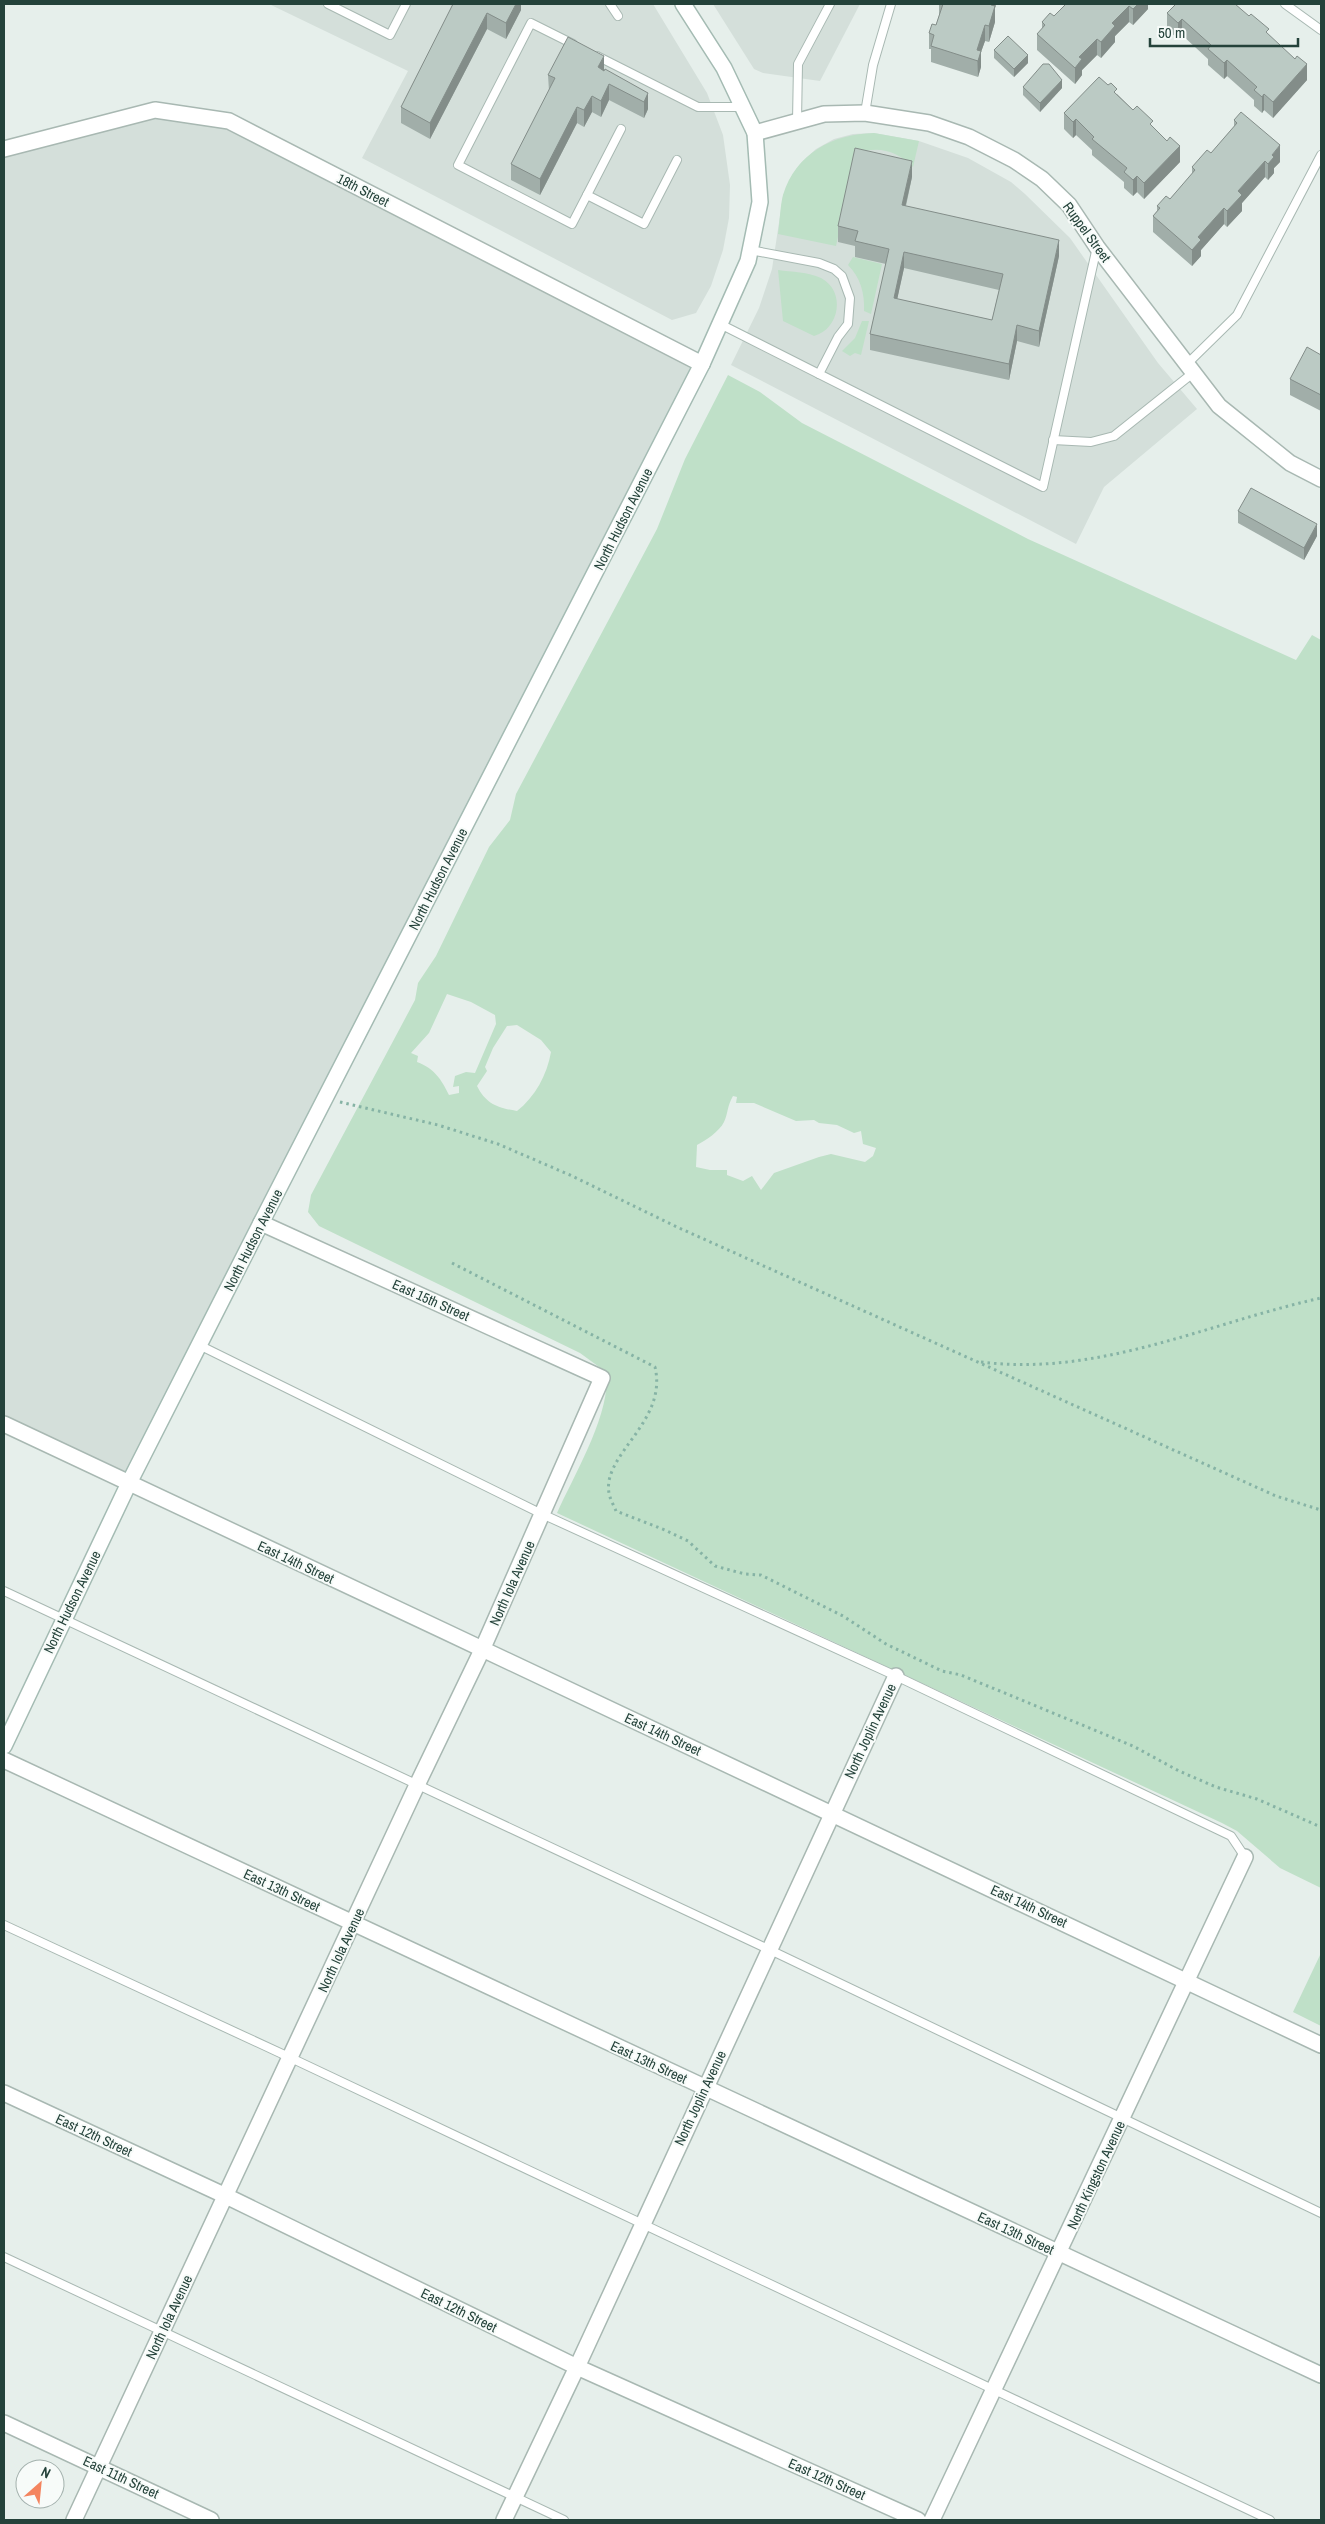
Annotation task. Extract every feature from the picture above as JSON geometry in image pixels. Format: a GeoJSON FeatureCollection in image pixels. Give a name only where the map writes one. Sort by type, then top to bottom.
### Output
{"type":"FeatureCollection","features":[{"type":"Feature","properties":{"kind":"street","name":"North Hudson Avenue"},"geometry":{"type":"LineString","coordinates":[[4,1746],[130,1483],[199,1345],[702,364],[748,261],[760,202],[755,133],[724,68],[683,4]]}},
{"type":"Feature","properties":{"kind":"street","name":"18th Street"},"geometry":{"type":"LineString","coordinates":[[4,149],[155,110],[229,121],[702,364]]}},
{"type":"Feature","properties":{"kind":"street","name":"Ruppel Street"},"geometry":{"type":"LineString","coordinates":[[755,133],[824,114],[865,113],[929,123],[969,137],[1014,160],[1042,180],[1069,205],[1097,247],[1219,406],[1290,463],[1321,479]]}},
{"type":"Feature","properties":{"kind":"street","name":"East 15th Street"},"geometry":{"type":"LineString","coordinates":[[261,1223],[602,1378]]}},
{"type":"Feature","properties":{"kind":"street","name":"North Iola Avenue"},"geometry":{"type":"LineString","coordinates":[[74,2520],[417,1785],[482,1650],[602,1378]]}},
{"type":"Feature","properties":{"kind":"street","name":"East 14th Street"},"geometry":{"type":"LineString","coordinates":[[4,1424],[482,1650],[832,1812],[1321,2045]]}},
{"type":"Feature","properties":{"kind":"street","name":"North Joplin Avenue"},"geometry":{"type":"LineString","coordinates":[[504,2520],[577,2367],[768,1949],[896,1676]]}},
{"type":"Feature","properties":{"kind":"street","name":"East 13th Street"},"geometry":{"type":"LineString","coordinates":[[4,1760],[1321,2376]]}},
{"type":"Feature","properties":{"kind":"street","name":"North Kingston Avenue"},"geometry":{"type":"LineString","coordinates":[[932,2520],[1245,1857]]}},
{"type":"Feature","properties":{"kind":"street","name":"East 12th Street"},"geometry":{"type":"LineString","coordinates":[[4,2093],[226,2196],[577,2367],[918,2520]]}},
{"type":"Feature","properties":{"kind":"street","name":"East 11th Street"},"geometry":{"type":"LineString","coordinates":[[4,2423],[211,2520]]}},
{"type":"Feature","properties":{"kind":"lane"},"geometry":{"type":"LineString","coordinates":[[328,4],[390,35],[406,4]]}},
{"type":"Feature","properties":{"kind":"lane"},"geometry":{"type":"LineString","coordinates":[[610,4],[618,16]]}},
{"type":"Feature","properties":{"kind":"lane"},"geometry":{"type":"LineString","coordinates":[[798,121],[798,64],[830,4]]}},
{"type":"Feature","properties":{"kind":"lane"},"geometry":{"type":"LineString","coordinates":[[865,113],[873,65],[891,4]]}},
{"type":"Feature","properties":{"kind":"lane"},"geometry":{"type":"LineString","coordinates":[[1285,4],[1321,30]]}},
{"type":"Feature","properties":{"kind":"lane"},"geometry":{"type":"LineString","coordinates":[[584,50],[532,23],[458,164],[572,224],[621,129]]}},
{"type":"Feature","properties":{"kind":"lane"},"geometry":{"type":"LineString","coordinates":[[593,54],[698,107],[743,107]]}},
{"type":"Feature","properties":{"kind":"lane"},"geometry":{"type":"LineString","coordinates":[[1053,440],[1091,442],[1114,436],[1190,368],[1238,315],[1321,155]]}},
{"type":"Feature","properties":{"kind":"lane"},"geometry":{"type":"LineString","coordinates":[[586,195],[644,224],[677,160]]}},
{"type":"Feature","properties":{"kind":"lane"},"geometry":{"type":"LineString","coordinates":[[720,324],[1043,487],[1097,247]]}},
{"type":"Feature","properties":{"kind":"lane"},"geometry":{"type":"LineString","coordinates":[[750,250],[818,262],[834,269],[842,276],[850,298],[848,324],[838,337],[819,374]]}},
{"type":"Feature","properties":{"kind":"lane"},"geometry":{"type":"LineString","coordinates":[[199,1345],[542,1514],[896,1676],[1231,1836],[1245,1857]]}},
{"type":"Feature","properties":{"kind":"lane"},"geometry":{"type":"LineString","coordinates":[[4,1591],[768,1949],[1321,2213]]}},
{"type":"Feature","properties":{"kind":"lane"},"geometry":{"type":"LineString","coordinates":[[4,1925],[291,2058],[1270,2520]]}},
{"type":"Feature","properties":{"kind":"lane"},"geometry":{"type":"LineString","coordinates":[[4,2257],[564,2520]]}},
{"type":"Feature","properties":{"kind":"path"},"geometry":{"type":"LineString","coordinates":[[325,1098],[438,1125],[498,1144],[570,1174],[677,1227],[1276,1496],[1321,1510]]}},
{"type":"Feature","properties":{"kind":"path"},"geometry":{"type":"LineString","coordinates":[[452,1263],[655,1367],[658,1380],[654,1402],[644,1424],[623,1451],[610,1479],[608,1493],[616,1511],[666,1530],[688,1542],[715,1566],[745,1574],[761,1575],[770,1579],[843,1616],[886,1644],[942,1671],[962,1675],[1133,1746],[1179,1772],[1216,1787],[1257,1799],[1321,1827]]}},
{"type":"Feature","properties":{"kind":"path"},"geometry":{"type":"LineString","coordinates":[[976,1362],[1032,1366],[1110,1356],[1193,1336],[1321,1298]]}},
{"type":"Feature","properties":{"kind":"shaded area"},"geometry":{"type":"Polygon","coordinates":[[[269,4],[653,4],[707,93],[723,135],[730,185],[729,218],[723,250],[711,286],[696,313],[672,320],[362,158],[408,71],[269,4]]]}},
{"type":"Feature","properties":{"kind":"shaded area"},"geometry":{"type":"Polygon","coordinates":[[[713,4],[860,4],[820,81],[763,73],[754,69],[713,4]]]}},
{"type":"Feature","properties":{"kind":"shaded area"},"geometry":{"type":"Polygon","coordinates":[[[155,110],[229,121],[702,364],[129,1483],[4,1424],[4,149],[155,110]]]}},
{"type":"Feature","properties":{"kind":"shaded area"},"geometry":{"type":"Polygon","coordinates":[[[874,133],[919,141],[968,158],[1011,182],[1070,238],[1158,363],[1197,409],[1104,487],[1076,544],[731,365],[759,308],[772,269],[783,196],[790,179],[800,164],[816,149],[834,139],[853,134],[874,133]]]}},
{"type":"Feature","properties":{"kind":"green space"},"geometry":{"type":"Polygon","coordinates":[[[874,133],[919,141],[913,167],[894,153],[887,151],[872,150],[856,154],[836,246],[778,234],[783,195],[789,180],[807,157],[818,149],[844,137],[874,133]]]}},
{"type":"Feature","properties":{"kind":"green space"},"geometry":{"type":"Polygon","coordinates":[[[853,257],[882,264],[871,314],[864,311],[864,298],[861,286],[856,275],[848,265],[853,257]]]}},
{"type":"Feature","properties":{"kind":"green space"},"geometry":{"type":"Polygon","coordinates":[[[778,270],[811,274],[829,284],[837,300],[837,309],[830,326],[823,332],[814,336],[783,321],[778,270]]]}},
{"type":"Feature","properties":{"kind":"green space"},"geometry":{"type":"Polygon","coordinates":[[[862,321],[869,321],[861,355],[855,353],[850,356],[842,351],[855,338],[862,321]]]}},
{"type":"Feature","properties":{"kind":"green space"},"geometry":{"type":"Polygon","coordinates":[[[728,375],[760,392],[802,423],[1028,539],[1296,660],[1312,635],[1321,640],[1321,1888],[1280,1868],[1237,1831],[1222,1823],[557,1513],[598,1424],[606,1388],[606,1372],[580,1353],[319,1226],[308,1212],[311,1195],[415,1000],[418,983],[436,956],[489,847],[510,820],[516,794],[657,529],[685,459],[728,375]],[[447,994],[429,1033],[411,1053],[418,1056],[417,1062],[437,1075],[449,1095],[459,1093],[459,1086],[453,1087],[455,1076],[466,1072],[475,1073],[496,1024],[495,1015],[471,1002],[447,994]],[[517,1025],[507,1026],[493,1048],[485,1067],[487,1071],[477,1086],[484,1097],[493,1104],[517,1111],[535,1092],[547,1069],[551,1052],[541,1040],[517,1025]],[[733,1096],[722,1126],[697,1145],[696,1167],[710,1170],[727,1170],[727,1175],[743,1181],[752,1176],[761,1190],[774,1173],[831,1154],[865,1162],[873,1156],[876,1148],[863,1144],[861,1131],[854,1133],[837,1125],[819,1123],[814,1120],[796,1121],[754,1103],[736,1103],[737,1097],[733,1096]]]}},
{"type":"Feature","properties":{"kind":"green space"},"geometry":{"type":"Polygon","coordinates":[[[1321,1953],[1321,2026],[1293,2012],[1321,1953]]]}},
{"type":"Feature","properties":{"kind":"building"},"geometry":{"type":"Polygon","coordinates":[[[453,4],[516,4],[506,23],[487,13],[430,123],[401,107],[453,4]]]}},
{"type":"Feature","properties":{"kind":"building"},"geometry":{"type":"Polygon","coordinates":[[[943,4],[991,4],[995,6],[989,26],[985,25],[977,50],[981,51],[978,61],[931,46],[934,35],[929,33],[932,24],[936,25],[943,4]]]}},
{"type":"Feature","properties":{"kind":"building"},"geometry":{"type":"Polygon","coordinates":[[[1066,4],[1138,4],[1133,9],[1129,6],[1112,23],[1115,26],[1101,42],[1097,39],[1079,57],[1082,59],[1075,68],[1037,34],[1045,25],[1042,22],[1050,13],[1054,16],[1066,4]]]}},
{"type":"Feature","properties":{"kind":"building"},"geometry":{"type":"Polygon","coordinates":[[[1176,4],[1235,4],[1269,29],[1266,32],[1295,59],[1297,56],[1307,64],[1273,102],[1264,94],[1262,97],[1254,90],[1257,87],[1227,60],[1224,63],[1208,49],[1211,45],[1182,19],[1178,23],[1167,13],[1176,4]]]}},
{"type":"Feature","properties":{"kind":"building"},"geometry":{"type":"Polygon","coordinates":[[[1008,36],[1028,55],[1014,69],[994,50],[1008,36]]]}},
{"type":"Feature","properties":{"kind":"building"},"geometry":{"type":"Polygon","coordinates":[[[568,37],[604,56],[598,67],[648,93],[644,102],[609,84],[601,101],[592,96],[584,110],[577,107],[540,179],[511,164],[555,78],[548,75],[568,37]]]}},
{"type":"Feature","properties":{"kind":"building"},"geometry":{"type":"Polygon","coordinates":[[[1043,64],[1049,64],[1062,80],[1040,103],[1023,87],[1043,64]]]}},
{"type":"Feature","properties":{"kind":"building"},"geometry":{"type":"Polygon","coordinates":[[[1099,77],[1108,85],[1111,83],[1117,89],[1114,92],[1133,110],[1137,106],[1153,121],[1150,124],[1167,141],[1170,137],[1180,146],[1144,183],[1137,176],[1133,180],[1124,172],[1127,168],[1092,139],[1094,137],[1076,119],[1073,122],[1064,113],[1099,77]]]}},
{"type":"Feature","properties":{"kind":"building"},"geometry":{"type":"Polygon","coordinates":[[[1241,112],[1280,145],[1268,164],[1265,161],[1238,191],[1242,195],[1227,211],[1224,208],[1198,237],[1201,240],[1192,250],[1153,216],[1160,208],[1157,206],[1166,196],[1170,199],[1195,170],[1192,167],[1207,150],[1211,153],[1237,123],[1234,120],[1241,112]]]}},
{"type":"Feature","properties":{"kind":"building"},"geometry":{"type":"Polygon","coordinates":[[[855,148],[912,161],[902,205],[1059,240],[1039,331],[1017,325],[1009,364],[870,334],[889,249],[855,241],[858,231],[838,226],[855,148]],[[904,252],[894,298],[992,320],[1003,274],[904,252]]]}},
{"type":"Feature","properties":{"kind":"building"},"geometry":{"type":"Polygon","coordinates":[[[1307,347],[1321,355],[1321,395],[1290,379],[1307,347]]]}},
{"type":"Feature","properties":{"kind":"building"},"geometry":{"type":"Polygon","coordinates":[[[1251,488],[1317,524],[1304,548],[1238,511],[1251,488]]]}}]}
